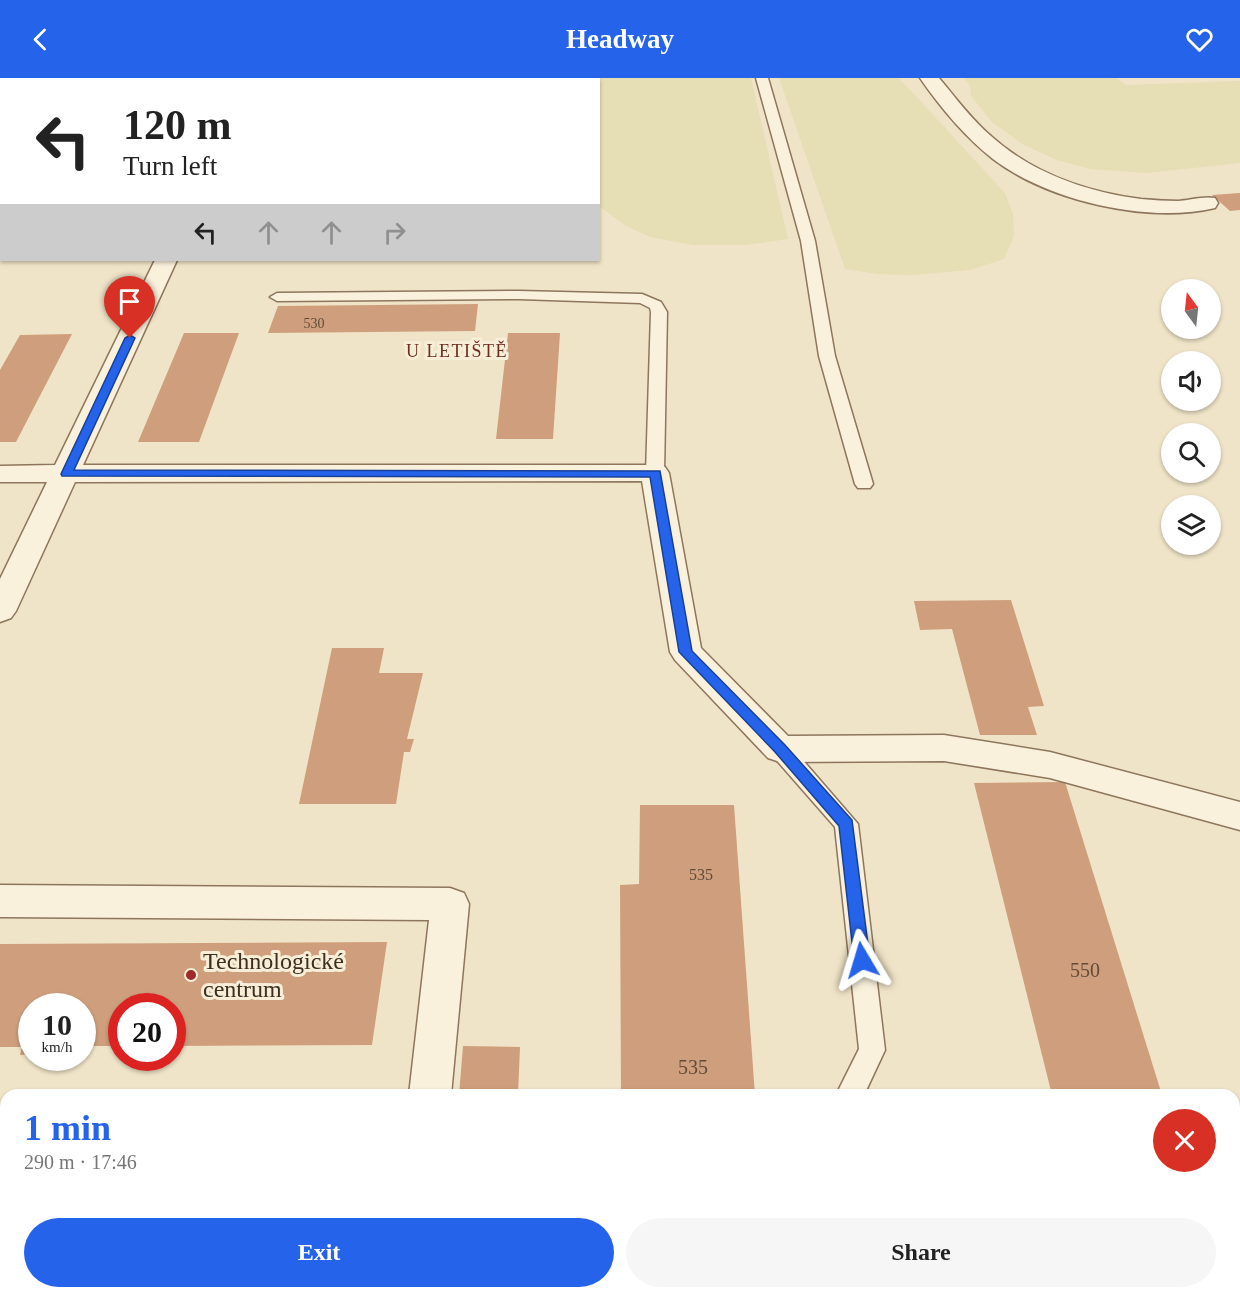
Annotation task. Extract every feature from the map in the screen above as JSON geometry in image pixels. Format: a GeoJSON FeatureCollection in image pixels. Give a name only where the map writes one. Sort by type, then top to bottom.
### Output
{"type":"FeatureCollection","features":[{"type":"Feature","properties":{"kind":"street"},"geometry":{"type":"LineString","coordinates":[[929,78],[984,141],[1020,167],[1072,190],[1117,202],[1168,207],[1207,203]]}},
{"type":"Feature","properties":{"kind":"street"},"geometry":{"type":"LineString","coordinates":[[0,610],[166,261]]}},
{"type":"Feature","properties":{"kind":"street"},"geometry":{"type":"LineString","coordinates":[[0,474],[656,473],[686,652],[780,749],[944,748],[1050,765],[1240,816]]}},
{"type":"Feature","properties":{"kind":"street"},"geometry":{"type":"LineString","coordinates":[[0,901],[450,904],[431,1089]]}},
{"type":"Feature","properties":{"kind":"lane"},"geometry":{"type":"LineString","coordinates":[[762,78],[808,241],[827,356],[864,484]]}},
{"type":"Feature","properties":{"kind":"lane"},"geometry":{"type":"LineString","coordinates":[[277,297],[519,295],[642,299],[656,305],[659,312],[656,473]]}},
{"type":"Feature","properties":{"kind":"lane"},"geometry":{"type":"LineString","coordinates":[[780,749],[846,824],[873,1050],[853,1089]]}},
{"type":"Feature","properties":{"kind":"shaded area"},"geometry":{"type":"Polygon","coordinates":[[[600,78],[751,78],[788,239],[746,245],[693,245],[650,237],[626,226],[600,207],[600,78]]]}},
{"type":"Feature","properties":{"kind":"shaded area"},"geometry":{"type":"Polygon","coordinates":[[[779,78],[899,78],[1005,193],[1013,214],[1014,236],[1004,259],[971,270],[912,275],[877,274],[845,269],[779,78]]]}},
{"type":"Feature","properties":{"kind":"shaded area"},"geometry":{"type":"Polygon","coordinates":[[[964,78],[1116,78],[1126,85],[1240,81],[1240,163],[1147,173],[1090,169],[1057,160],[1022,144],[992,122],[971,96],[970,86],[964,78]]]}},
{"type":"Feature","properties":{"kind":"building"},"geometry":{"type":"Polygon","coordinates":[[[1240,193],[1240,210],[1230,211],[1212,195],[1240,193]]]}},
{"type":"Feature","properties":{"kind":"building"},"geometry":{"type":"Polygon","coordinates":[[[478,304],[475,331],[268,333],[278,306],[478,304]]]}},
{"type":"Feature","properties":{"kind":"building"},"geometry":{"type":"Polygon","coordinates":[[[184,333],[239,333],[199,442],[138,442],[184,333]]]}},
{"type":"Feature","properties":{"kind":"building"},"geometry":{"type":"Polygon","coordinates":[[[508,333],[560,333],[553,439],[496,439],[508,333]]]}},
{"type":"Feature","properties":{"kind":"building"},"geometry":{"type":"Polygon","coordinates":[[[72,334],[16,442],[0,442],[0,370],[20,335],[72,334]]]}},
{"type":"Feature","properties":{"kind":"building"},"geometry":{"type":"Polygon","coordinates":[[[1011,600],[1044,706],[1028,707],[1037,735],[980,735],[952,629],[920,630],[914,601],[1011,600]]]}},
{"type":"Feature","properties":{"kind":"building"},"geometry":{"type":"Polygon","coordinates":[[[332,648],[384,648],[379,673],[423,673],[407,739],[414,739],[410,752],[404,752],[396,804],[299,804],[332,648]]]}},
{"type":"Feature","properties":{"kind":"building"},"geometry":{"type":"Polygon","coordinates":[[[1065,782],[1160,1089],[1050,1089],[974,783],[1065,782]]]}},
{"type":"Feature","properties":{"kind":"building"},"geometry":{"type":"Polygon","coordinates":[[[640,805],[734,805],[755,1089],[621,1089],[620,885],[639,884],[640,805]]]}},
{"type":"Feature","properties":{"kind":"building","name":"Technologické centrum"},"geometry":{"type":"Polygon","coordinates":[[[387,942],[372,1045],[186,1046],[186,993],[108,993],[108,1046],[96,1046],[96,993],[18,993],[18,1047],[0,1047],[0,944],[387,942]]]}},
{"type":"Feature","properties":{"kind":"building"},"geometry":{"type":"Polygon","coordinates":[[[463,1046],[520,1047],[518,1089],[459,1089],[463,1046]]]}},
{"type":"Feature","properties":{"kind":"place","name":"Technologické centrum"},"geometry":{"type":"Point","coordinates":[191,975]}},
{"type":"Feature","properties":{"kind":"district","name":"U LETIŠTĚ"},"geometry":{"type":"Point","coordinates":[457,351]}},
{"type":"Feature","properties":{"kind":"route"},"geometry":{"type":"LineString","coordinates":[[130,338],[66,474],[656,473],[686,652],[780,749],[846,824],[862,960]]}}]}
